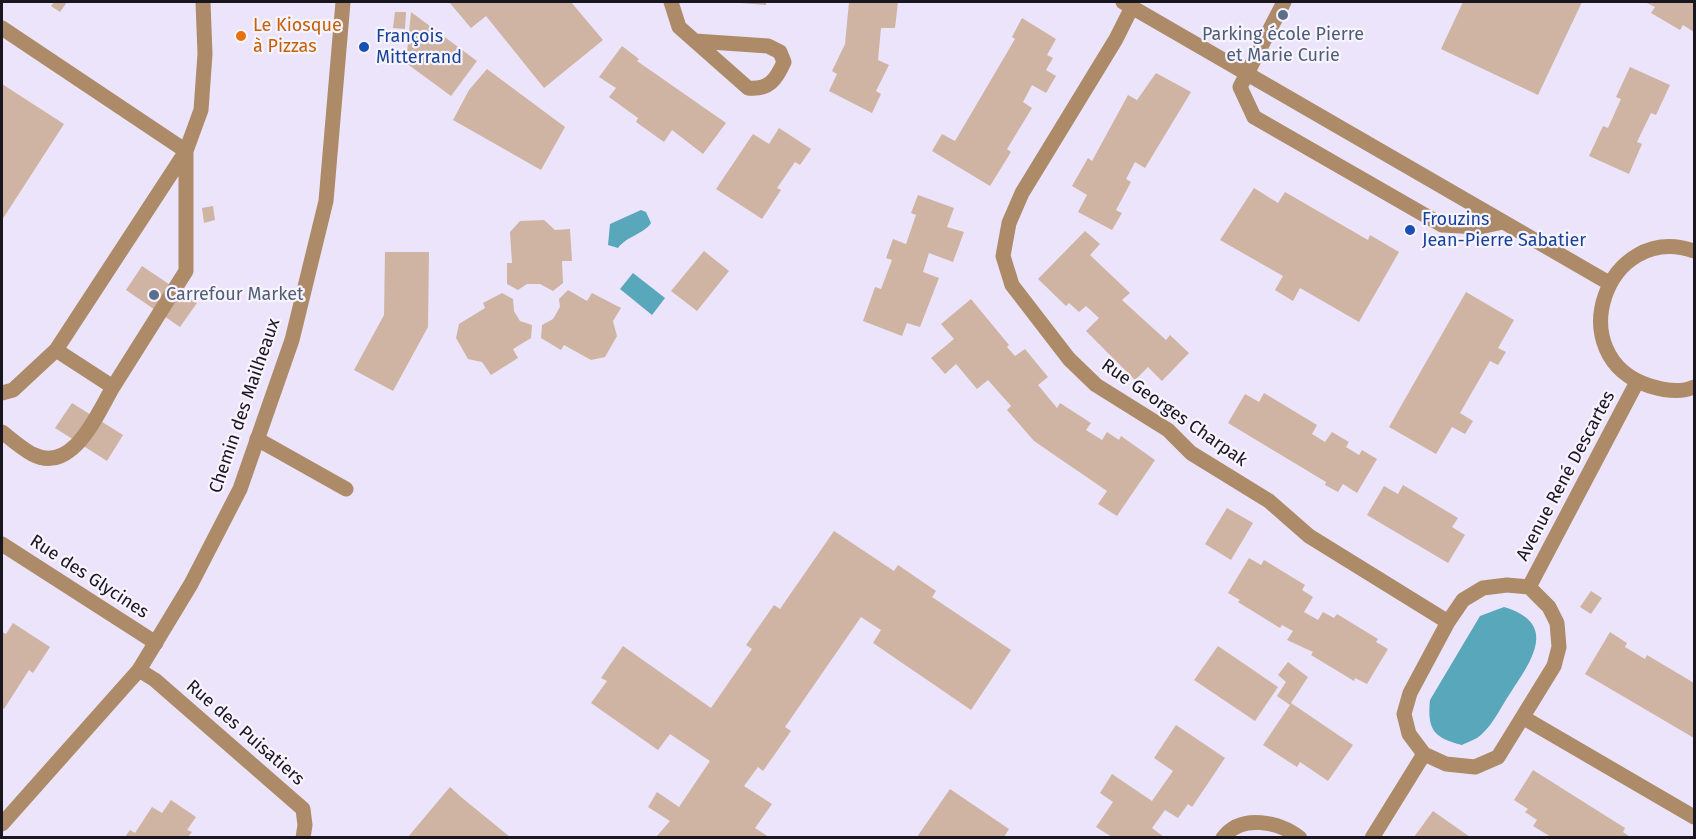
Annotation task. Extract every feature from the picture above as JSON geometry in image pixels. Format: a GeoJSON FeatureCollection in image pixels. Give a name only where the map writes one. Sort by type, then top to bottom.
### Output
{"type":"FeatureCollection","features":[{"type":"Feature","properties":{"kind":"street"},"geometry":{"type":"LineString","coordinates":[[2,393],[13,390],[56,350],[186,151],[201,110],[205,54],[203,2]]}},
{"type":"Feature","properties":{"kind":"street","name":"Chemin des Mailheaux"},"geometry":{"type":"LineString","coordinates":[[2,824],[139,670],[191,584],[240,489],[292,340],[326,201],[343,2]]}},
{"type":"Feature","properties":{"kind":"street"},"geometry":{"type":"LineString","coordinates":[[671,2],[679,27],[748,88],[759,89],[776,81],[784,62],[780,52],[768,45],[695,41]]}},
{"type":"Feature","properties":{"kind":"street"},"geometry":{"type":"LineString","coordinates":[[1284,2],[1240,87],[1254,117],[1442,225],[1480,227],[1503,222]]}},
{"type":"Feature","properties":{"kind":"street"},"geometry":{"type":"LineString","coordinates":[[1127,4],[1609,283]]}},
{"type":"Feature","properties":{"kind":"street","name":"Rue Georges Charpak"},"geometry":{"type":"LineString","coordinates":[[1127,4],[1116,39],[1022,193],[1009,223],[1003,256],[1011,285],[1070,359],[1096,385],[1168,430],[1191,453],[1269,501],[1309,536],[1448,622]]}},
{"type":"Feature","properties":{"kind":"street"},"geometry":{"type":"LineString","coordinates":[[2,28],[186,151]]}},
{"type":"Feature","properties":{"kind":"street"},"geometry":{"type":"LineString","coordinates":[[2,432],[34,455],[58,458],[75,449],[186,271],[186,151]]}},
{"type":"Feature","properties":{"kind":"street"},"geometry":{"type":"LineString","coordinates":[[1695,251],[1664,247],[1642,253],[1623,265],[1609,283],[1602,300],[1600,319],[1603,338],[1610,356],[1637,382],[1663,390],[1695,387]]}},
{"type":"Feature","properties":{"kind":"street"},"geometry":{"type":"LineString","coordinates":[[56,350],[114,387]]}},
{"type":"Feature","properties":{"kind":"street","name":"Avenue René Descartes"},"geometry":{"type":"LineString","coordinates":[[1529,588],[1637,382]]}},
{"type":"Feature","properties":{"kind":"street"},"geometry":{"type":"LineString","coordinates":[[257,439],[346,489]]}},
{"type":"Feature","properties":{"kind":"street","name":"Rue des Glycines"},"geometry":{"type":"LineString","coordinates":[[2,544],[156,643]]}},
{"type":"Feature","properties":{"kind":"street"},"geometry":{"type":"LineString","coordinates":[[1507,585],[1529,588],[1548,607],[1557,623],[1559,647],[1554,666],[1524,718],[1498,757],[1475,767],[1446,764],[1425,754],[1409,734],[1404,714],[1410,693],[1448,622],[1463,600],[1482,588],[1507,585]]}},
{"type":"Feature","properties":{"kind":"street","name":"Rue des Puisatiers"},"geometry":{"type":"LineString","coordinates":[[139,670],[155,680],[303,809],[305,825],[303,837]]}},
{"type":"Feature","properties":{"kind":"street"},"geometry":{"type":"LineString","coordinates":[[1524,718],[1695,817]]}},
{"type":"Feature","properties":{"kind":"street"},"geometry":{"type":"LineString","coordinates":[[1372,837],[1425,754]]}},
{"type":"Feature","properties":{"kind":"street"},"geometry":{"type":"LineString","coordinates":[[1223,837],[1227,832],[1255,821],[1286,826],[1300,837]]}},
{"type":"Feature","properties":{"kind":"water"},"geometry":{"type":"Polygon","coordinates":[[[641,210],[646,212],[651,223],[648,227],[618,248],[608,245],[610,224],[641,210]]]}},
{"type":"Feature","properties":{"kind":"water"},"geometry":{"type":"Polygon","coordinates":[[[633,273],[665,298],[652,315],[620,289],[633,273]]]}},
{"type":"Feature","properties":{"kind":"water"},"geometry":{"type":"Polygon","coordinates":[[[1504,607],[1521,614],[1531,622],[1536,632],[1533,655],[1486,730],[1475,739],[1462,745],[1452,742],[1439,736],[1431,726],[1430,700],[1480,616],[1504,607]]]}},
{"type":"Feature","properties":{"kind":"building"},"geometry":{"type":"Polygon","coordinates":[[[54,2],[67,2],[60,12],[51,6],[54,2]]]}},
{"type":"Feature","properties":{"kind":"building"},"geometry":{"type":"Polygon","coordinates":[[[449,2],[571,2],[603,40],[544,88],[486,16],[471,28],[449,2]]]}},
{"type":"Feature","properties":{"kind":"building"},"geometry":{"type":"Polygon","coordinates":[[[766,2],[766,5],[740,3],[766,2]]]}},
{"type":"Feature","properties":{"kind":"building"},"geometry":{"type":"Polygon","coordinates":[[[849,2],[898,2],[895,28],[881,28],[878,60],[889,65],[876,91],[881,94],[872,113],[829,91],[837,74],[832,71],[845,44],[849,2]]]}},
{"type":"Feature","properties":{"kind":"building"},"geometry":{"type":"Polygon","coordinates":[[[1463,2],[1582,2],[1538,95],[1441,49],[1463,2]]]}},
{"type":"Feature","properties":{"kind":"building"},"geometry":{"type":"Polygon","coordinates":[[[1645,2],[1694,2],[1694,32],[1683,25],[1680,30],[1651,13],[1655,7],[1645,2]]]}},
{"type":"Feature","properties":{"kind":"building"},"geometry":{"type":"Polygon","coordinates":[[[395,12],[406,12],[405,29],[393,28],[395,12]]]}},
{"type":"Feature","properties":{"kind":"building"},"geometry":{"type":"Polygon","coordinates":[[[411,12],[477,61],[451,96],[406,63],[411,12]]]}},
{"type":"Feature","properties":{"kind":"building"},"geometry":{"type":"Polygon","coordinates":[[[1022,18],[1056,39],[1047,55],[1053,58],[1046,70],[1056,76],[1046,93],[1032,85],[1023,102],[1032,108],[1007,149],[1011,152],[990,186],[932,151],[942,134],[955,141],[1015,39],[1012,37],[1022,18]]]}},
{"type":"Feature","properties":{"kind":"building"},"geometry":{"type":"Polygon","coordinates":[[[622,46],[639,59],[637,61],[726,123],[703,154],[672,130],[664,142],[636,122],[638,118],[609,97],[616,88],[599,77],[622,46]]]}},
{"type":"Feature","properties":{"kind":"building"},"geometry":{"type":"Polygon","coordinates":[[[1630,67],[1670,85],[1656,115],[1651,113],[1637,142],[1642,144],[1629,174],[1589,156],[1603,126],[1608,128],[1621,99],[1616,97],[1630,67]]]}},
{"type":"Feature","properties":{"kind":"building"},"geometry":{"type":"Polygon","coordinates":[[[487,69],[565,127],[541,170],[453,120],[469,90],[487,69]]]}},
{"type":"Feature","properties":{"kind":"building"},"geometry":{"type":"Polygon","coordinates":[[[1156,73],[1191,92],[1145,168],[1135,162],[1126,179],[1131,182],[1116,210],[1122,213],[1112,230],[1078,212],[1087,195],[1072,186],[1088,158],[1092,161],[1128,95],[1137,100],[1156,73]]]}},
{"type":"Feature","properties":{"kind":"building"},"geometry":{"type":"Polygon","coordinates":[[[2,84],[64,124],[2,220],[2,84]]]}},
{"type":"Feature","properties":{"kind":"building"},"geometry":{"type":"Polygon","coordinates":[[[779,128],[811,149],[800,165],[795,162],[777,188],[781,190],[762,219],[716,189],[753,134],[769,144],[779,128]]]}},
{"type":"Feature","properties":{"kind":"building"},"geometry":{"type":"Polygon","coordinates":[[[1254,188],[1278,203],[1285,192],[1368,240],[1370,235],[1399,252],[1359,322],[1300,288],[1293,301],[1275,290],[1283,276],[1220,240],[1254,188]]]}},
{"type":"Feature","properties":{"kind":"building"},"geometry":{"type":"Polygon","coordinates":[[[918,195],[954,208],[947,227],[964,232],[953,262],[929,253],[923,272],[939,278],[920,327],[907,323],[902,336],[863,321],[875,287],[881,289],[892,260],[886,258],[893,239],[906,244],[916,215],[911,213],[918,195]]]}},
{"type":"Feature","properties":{"kind":"building"},"geometry":{"type":"Polygon","coordinates":[[[213,206],[215,220],[204,223],[202,208],[213,206]]]}},
{"type":"Feature","properties":{"kind":"building"},"geometry":{"type":"Polygon","coordinates":[[[544,220],[555,230],[570,229],[572,261],[562,261],[563,283],[553,291],[540,284],[527,284],[518,290],[507,284],[507,263],[512,263],[510,232],[520,221],[544,220]]]}},
{"type":"Feature","properties":{"kind":"building"},"geometry":{"type":"Polygon","coordinates":[[[1085,231],[1100,244],[1090,255],[1130,293],[1122,300],[1166,340],[1170,335],[1189,353],[1162,381],[1148,367],[1135,380],[1086,331],[1099,318],[1086,306],[1079,312],[1069,303],[1066,306],[1038,279],[1085,231]]]}},
{"type":"Feature","properties":{"kind":"building"},"geometry":{"type":"Polygon","coordinates":[[[704,251],[729,271],[697,311],[671,291],[704,251]]]}},
{"type":"Feature","properties":{"kind":"building"},"geometry":{"type":"Polygon","coordinates":[[[385,252],[429,252],[428,327],[393,391],[354,370],[384,315],[385,252]]]}},
{"type":"Feature","properties":{"kind":"building"},"geometry":{"type":"Polygon","coordinates":[[[142,266],[197,303],[180,327],[126,290],[142,266]]]}},
{"type":"Feature","properties":{"kind":"building"},"geometry":{"type":"Polygon","coordinates":[[[568,290],[587,301],[592,293],[621,308],[613,321],[617,336],[605,357],[591,360],[564,345],[561,350],[541,338],[542,325],[553,319],[560,307],[559,299],[568,290]]]}},
{"type":"Feature","properties":{"kind":"building"},"geometry":{"type":"Polygon","coordinates":[[[1466,292],[1514,320],[1498,348],[1506,352],[1498,365],[1490,361],[1460,413],[1473,421],[1465,434],[1452,427],[1436,454],[1389,427],[1466,292]]]}},
{"type":"Feature","properties":{"kind":"building"},"geometry":{"type":"Polygon","coordinates":[[[502,293],[513,299],[514,311],[520,321],[532,325],[531,338],[513,349],[518,358],[491,375],[482,362],[468,359],[456,338],[459,324],[485,308],[483,303],[502,293]]]}},
{"type":"Feature","properties":{"kind":"building"},"geometry":{"type":"Polygon","coordinates":[[[971,299],[1009,345],[1007,347],[1015,356],[1025,349],[1048,377],[1038,385],[1057,408],[1060,403],[1091,423],[1086,430],[1102,440],[1107,432],[1119,440],[1121,436],[1155,460],[1117,516],[1098,504],[1107,491],[1034,441],[1007,410],[1011,406],[988,380],[977,389],[956,364],[945,374],[931,358],[954,339],[941,324],[971,299]]]}},
{"type":"Feature","properties":{"kind":"building"},"geometry":{"type":"Polygon","coordinates":[[[1264,393],[1317,425],[1312,434],[1325,442],[1332,432],[1349,442],[1346,447],[1359,455],[1362,450],[1377,459],[1357,493],[1343,484],[1338,492],[1325,485],[1326,482],[1228,423],[1245,394],[1259,402],[1264,393]]]}},
{"type":"Feature","properties":{"kind":"building"},"geometry":{"type":"Polygon","coordinates":[[[72,403],[123,435],[107,461],[55,428],[72,403]]]}},
{"type":"Feature","properties":{"kind":"building"},"geometry":{"type":"Polygon","coordinates":[[[1403,485],[1458,518],[1452,527],[1465,535],[1448,563],[1367,515],[1384,486],[1398,494],[1403,485]]]}},
{"type":"Feature","properties":{"kind":"building"},"geometry":{"type":"Polygon","coordinates":[[[1227,508],[1253,523],[1231,560],[1205,544],[1227,508]]]}},
{"type":"Feature","properties":{"kind":"building"},"geometry":{"type":"Polygon","coordinates":[[[834,531],[894,571],[898,565],[936,591],[932,597],[1011,650],[971,710],[873,643],[881,630],[861,617],[785,727],[791,731],[763,771],[758,767],[744,786],[772,804],[755,828],[769,837],[656,837],[670,821],[648,807],[657,792],[679,807],[710,761],[670,734],[658,750],[591,703],[607,681],[601,678],[623,646],[711,708],[752,649],[746,645],[774,605],[780,609],[834,531]]]}},
{"type":"Feature","properties":{"kind":"building"},"geometry":{"type":"Polygon","coordinates":[[[1249,558],[1261,565],[1264,560],[1305,585],[1302,590],[1313,597],[1304,612],[1318,620],[1323,612],[1334,618],[1337,614],[1378,639],[1376,642],[1388,649],[1367,684],[1355,678],[1354,681],[1311,655],[1313,652],[1287,640],[1293,631],[1282,625],[1280,628],[1238,602],[1240,600],[1228,593],[1249,558]]]}},
{"type":"Feature","properties":{"kind":"building"},"geometry":{"type":"Polygon","coordinates":[[[1591,591],[1602,598],[1591,614],[1580,607],[1591,591]]]}},
{"type":"Feature","properties":{"kind":"building"},"geometry":{"type":"Polygon","coordinates":[[[13,623],[50,647],[33,673],[29,670],[4,709],[2,707],[2,632],[6,634],[13,623]]]}},
{"type":"Feature","properties":{"kind":"building"},"geometry":{"type":"Polygon","coordinates":[[[1610,632],[1627,643],[1625,647],[1645,659],[1647,655],[1694,683],[1694,738],[1585,674],[1610,632]]]}},
{"type":"Feature","properties":{"kind":"building"},"geometry":{"type":"Polygon","coordinates":[[[1218,646],[1278,687],[1255,721],[1194,680],[1218,646]]]}},
{"type":"Feature","properties":{"kind":"building"},"geometry":{"type":"Polygon","coordinates":[[[1288,662],[1308,677],[1291,703],[1353,745],[1328,781],[1300,762],[1297,767],[1263,745],[1290,705],[1277,696],[1286,682],[1278,675],[1288,662]]]}},
{"type":"Feature","properties":{"kind":"building"},"geometry":{"type":"Polygon","coordinates":[[[1176,725],[1225,758],[1192,807],[1188,804],[1178,818],[1165,810],[1152,828],[1164,837],[1112,837],[1096,827],[1113,802],[1100,793],[1112,774],[1152,801],[1173,771],[1154,758],[1176,725]]]}},
{"type":"Feature","properties":{"kind":"building"},"geometry":{"type":"Polygon","coordinates":[[[1533,770],[1625,828],[1623,832],[1630,837],[1551,837],[1533,826],[1537,820],[1525,812],[1528,809],[1514,800],[1533,770]]]}},
{"type":"Feature","properties":{"kind":"building"},"geometry":{"type":"Polygon","coordinates":[[[450,787],[461,797],[510,837],[408,837],[450,787]]]}},
{"type":"Feature","properties":{"kind":"building"},"geometry":{"type":"Polygon","coordinates":[[[950,789],[1009,829],[1004,837],[917,837],[950,789]]]}},
{"type":"Feature","properties":{"kind":"building"},"geometry":{"type":"Polygon","coordinates":[[[171,800],[196,817],[187,830],[192,832],[188,837],[125,837],[130,830],[135,833],[152,807],[162,813],[171,800]]]}},
{"type":"Feature","properties":{"kind":"building"},"geometry":{"type":"Polygon","coordinates":[[[1433,811],[1470,837],[1414,837],[1433,811]]]}},
{"type":"Feature","properties":{"kind":"place","name":"Parking école Pierre et Marie Curie"},"geometry":{"type":"Point","coordinates":[1283,15]}},
{"type":"Feature","properties":{"kind":"place","name":"Le Kiosque à Pizzas"},"geometry":{"type":"Point","coordinates":[241,36]}},
{"type":"Feature","properties":{"kind":"place","name":"François Mitterrand"},"geometry":{"type":"Point","coordinates":[364,47]}},
{"type":"Feature","properties":{"kind":"place","name":"Frouzins Jean-Pierre Sabatier"},"geometry":{"type":"Point","coordinates":[1410,230]}},
{"type":"Feature","properties":{"kind":"place","name":"Carrefour Market"},"geometry":{"type":"Point","coordinates":[154,295]}}]}
